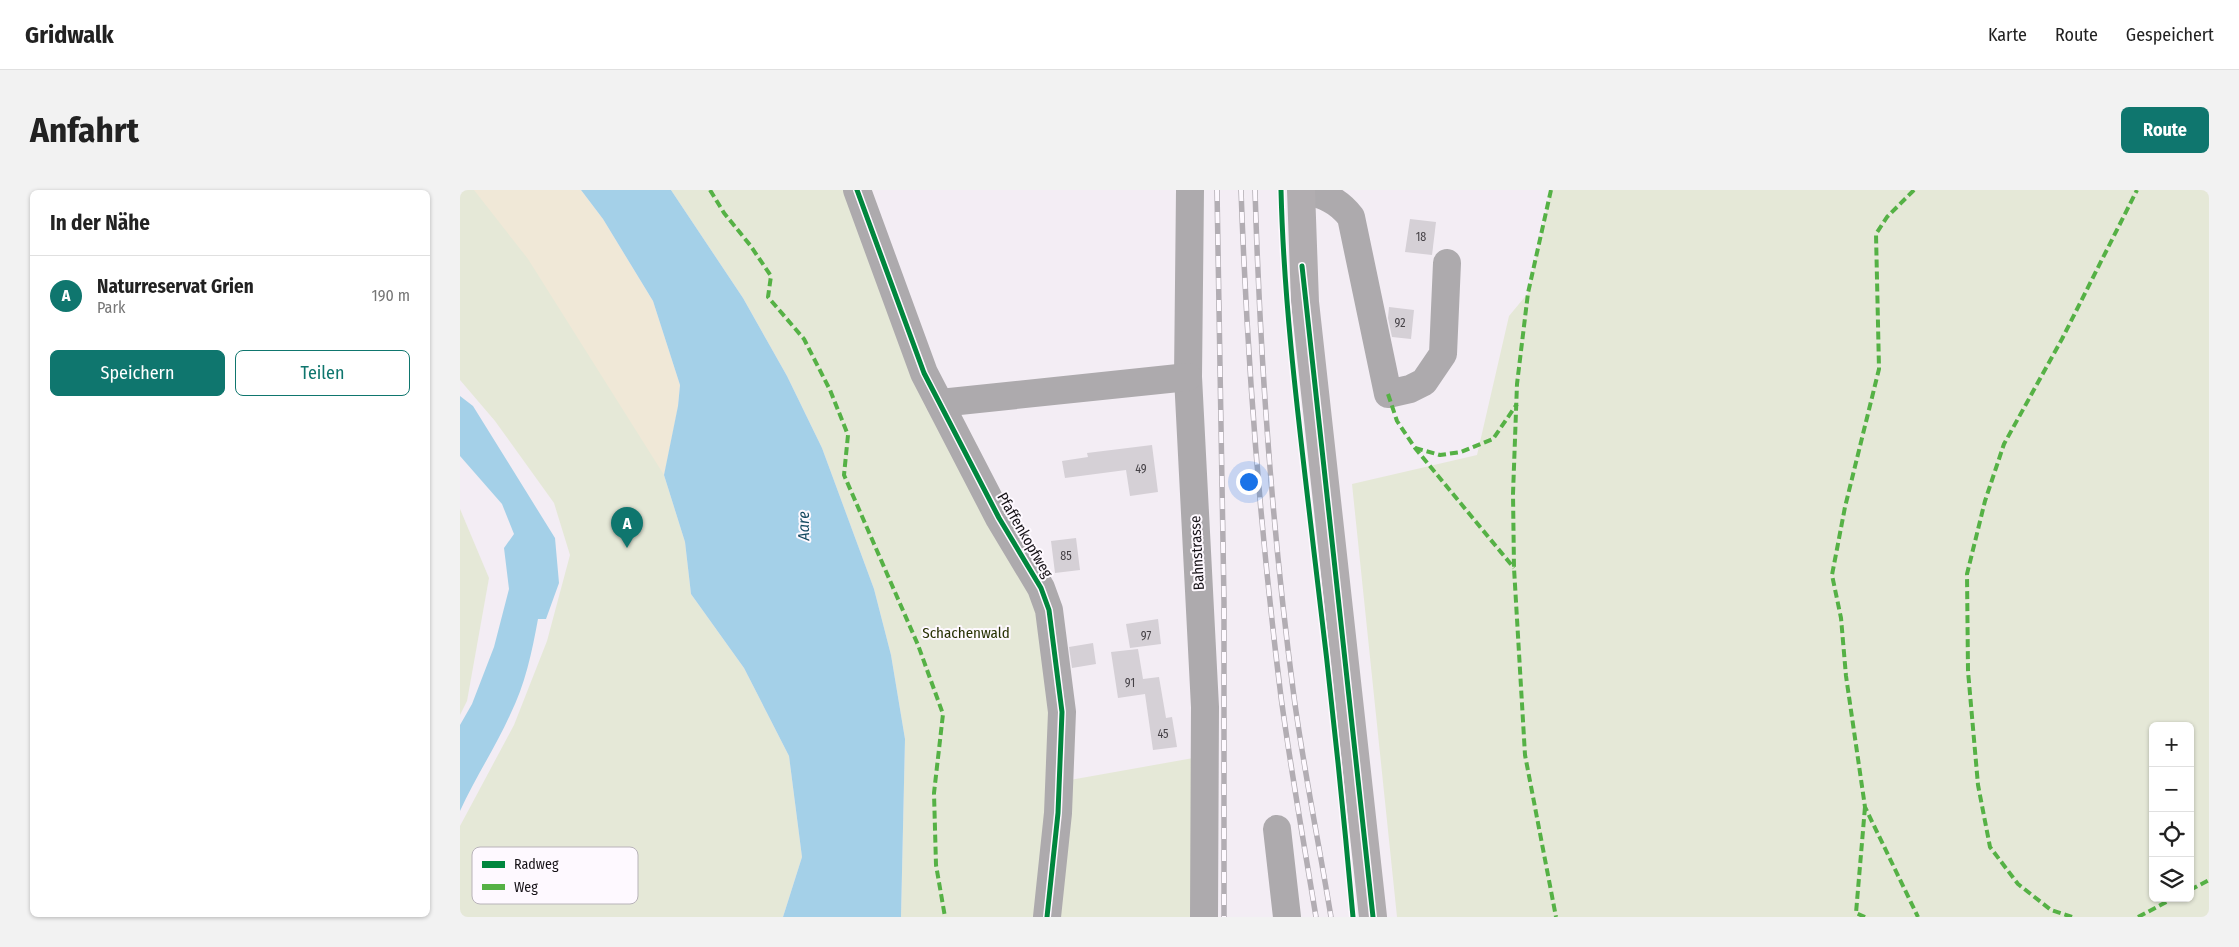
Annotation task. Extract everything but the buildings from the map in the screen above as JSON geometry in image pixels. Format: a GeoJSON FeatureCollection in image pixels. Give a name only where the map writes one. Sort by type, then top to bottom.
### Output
{"type":"FeatureCollection","features":[{"type":"Feature","properties":{"kind":"main road"},"geometry":{"type":"LineString","coordinates":[[1302,190],[1305,302],[1373,917]]}},
{"type":"Feature","properties":{"kind":"street","name":"Pfaffenkopfweg"},"geometry":{"type":"LineString","coordinates":[[856,190],[924,373],[999,518],[1041,588],[1049,610],[1062,712],[1058,813],[1047,917]]}},
{"type":"Feature","properties":{"kind":"street","name":"Bahnstrasse"},"geometry":{"type":"LineString","coordinates":[[1190,190],[1188,377],[1204,707],[1204,917]]}},
{"type":"Feature","properties":{"kind":"street"},"geometry":{"type":"LineString","coordinates":[[1302,190],[1333,199],[1352,217],[1388,394],[1410,389],[1424,382],[1443,354],[1447,263]]}},
{"type":"Feature","properties":{"kind":"street"},"geometry":{"type":"LineString","coordinates":[[940,403],[1188,377]]}},
{"type":"Feature","properties":{"kind":"street"},"geometry":{"type":"LineString","coordinates":[[1278,829],[1287,917]]}},
{"type":"Feature","properties":{"kind":"green space"},"geometry":{"type":"Polygon","coordinates":[[[460,190],[562,190],[678,406],[664,475],[685,542],[691,594],[744,668],[789,756],[802,857],[783,917],[460,917],[460,826],[514,725],[547,641],[570,555],[554,503],[495,421],[460,380],[460,190]]]}},
{"type":"Feature","properties":{"kind":"green space","name":"Schachenwald"},"geometry":{"type":"Polygon","coordinates":[[[671,190],[857,190],[1032,584],[1055,706],[1040,917],[901,917],[905,739],[891,655],[874,589],[822,448],[787,376],[743,298],[671,190]]]}},
{"type":"Feature","properties":{"kind":"green space"},"geometry":{"type":"Polygon","coordinates":[[[1551,190],[2209,190],[2209,917],[1397,917],[1352,484],[1477,455],[1509,316],[1528,293],[1551,190]]]}},
{"type":"Feature","properties":{"kind":"green space"},"geometry":{"type":"Polygon","coordinates":[[[460,509],[489,578],[467,701],[460,715],[460,509]]]}},
{"type":"Feature","properties":{"kind":"green space"},"geometry":{"type":"Polygon","coordinates":[[[1199,757],[1196,917],[1056,917],[1070,780],[1199,757]]]}},
{"type":"Feature","properties":{"kind":"sand"},"geometry":{"type":"Polygon","coordinates":[[[474,190],[581,190],[603,219],[653,301],[680,385],[678,406],[664,475],[528,259],[474,190]]]}},
{"type":"Feature","properties":{"kind":"water","name":"Aare"},"geometry":{"type":"Polygon","coordinates":[[[581,190],[671,190],[743,298],[787,376],[822,448],[874,589],[891,655],[905,739],[901,917],[783,917],[802,857],[789,756],[744,668],[691,594],[685,542],[664,475],[678,406],[680,385],[653,301],[603,219],[581,190]]]}},
{"type":"Feature","properties":{"kind":"water"},"geometry":{"type":"Polygon","coordinates":[[[460,396],[473,406],[555,538],[559,583],[546,619],[538,619],[527,668],[515,704],[460,811],[460,725],[472,704],[494,647],[509,589],[504,548],[514,534],[502,504],[460,456],[460,396]]]}},
{"type":"Feature","properties":{"kind":"railway"},"geometry":{"type":"LineString","coordinates":[[1217,190],[1224,602],[1224,917]]}},
{"type":"Feature","properties":{"kind":"railway"},"geometry":{"type":"LineString","coordinates":[[1241,190],[1251,380],[1273,634],[1285,725],[1316,917]]}},
{"type":"Feature","properties":{"kind":"railway"},"geometry":{"type":"LineString","coordinates":[[1255,190],[1264,381],[1279,571],[1298,725],[1331,917]]}},
{"type":"Feature","properties":{"kind":"marked path"},"geometry":{"type":"LineString","coordinates":[[710,190],[724,213],[750,245],[771,276],[768,297],[804,339],[830,390],[848,435],[844,475],[918,645],[943,714],[934,793],[936,865],[945,917]]}},
{"type":"Feature","properties":{"kind":"marked path"},"geometry":{"type":"LineString","coordinates":[[1551,190],[1528,293],[1517,384],[1513,494],[1514,568],[1525,755],[1556,917]]}},
{"type":"Feature","properties":{"kind":"marked path"},"geometry":{"type":"LineString","coordinates":[[1914,190],[1887,217],[1876,234],[1879,369],[1845,507],[1832,575],[1841,618],[1846,676],[1865,807],[1918,917]]}},
{"type":"Feature","properties":{"kind":"marked path"},"geometry":{"type":"LineString","coordinates":[[2072,917],[2051,910],[2018,884],[1990,847],[1978,785],[1968,671],[1967,574],[1985,501],[2004,444],[2062,339],[2137,190]]}},
{"type":"Feature","properties":{"kind":"marked path"},"geometry":{"type":"LineString","coordinates":[[1388,394],[1397,421],[1415,448],[1514,568]]}},
{"type":"Feature","properties":{"kind":"marked path"},"geometry":{"type":"LineString","coordinates":[[1415,448],[1440,455],[1461,452],[1493,439],[1517,404]]}},
{"type":"Feature","properties":{"kind":"marked path"},"geometry":{"type":"LineString","coordinates":[[1865,807],[1856,913],[1865,917]]}},
{"type":"Feature","properties":{"kind":"marked path"},"geometry":{"type":"LineString","coordinates":[[2194,888],[2209,880]]}},
{"type":"Feature","properties":{"kind":"marked path"},"geometry":{"type":"LineString","coordinates":[[2138,917],[2166,902]]}},
{"type":"Feature","properties":{"kind":"cycle path"},"geometry":{"type":"LineString","coordinates":[[857,190],[924,373],[999,518],[1041,588],[1049,610],[1062,712],[1058,813],[1047,917]]}},
{"type":"Feature","properties":{"kind":"cycle path"},"geometry":{"type":"LineString","coordinates":[[1281,190],[1285,281],[1293,371],[1330,688],[1353,917]]}},
{"type":"Feature","properties":{"kind":"cycle path"},"geometry":{"type":"LineString","coordinates":[[1302,266],[1373,917]]}},
{"type":"Feature","properties":{"kind":"place","name":"Naturreservat Grien"},"geometry":{"type":"Point","coordinates":[627,548]}}]}
